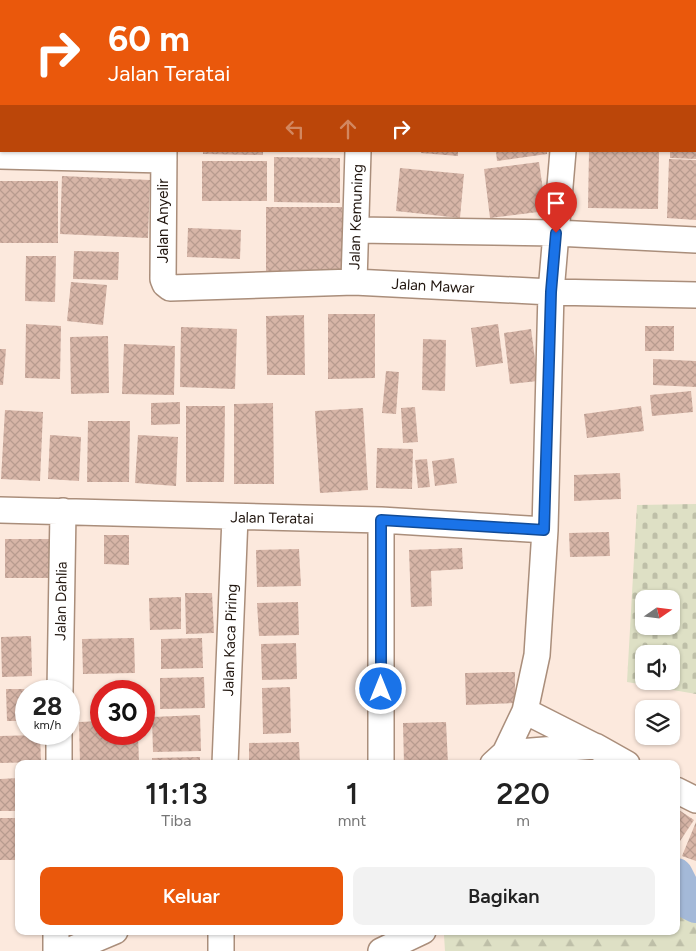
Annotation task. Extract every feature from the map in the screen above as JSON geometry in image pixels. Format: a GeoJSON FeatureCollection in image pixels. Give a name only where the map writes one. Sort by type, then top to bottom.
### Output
{"type":"FeatureCollection","features":[{"type":"Feature","properties":{"kind":"street","name":"Jalan Kemuning"},"geometry":{"type":"LineString","coordinates":[[354,282],[358,152]]}},
{"type":"Feature","properties":{"kind":"street"},"geometry":{"type":"LineString","coordinates":[[499,759],[525,711],[537,655],[544,530],[551,292],[562,152]]}},
{"type":"Feature","properties":{"kind":"street"},"geometry":{"type":"LineString","coordinates":[[0,156],[164,155]]}},
{"type":"Feature","properties":{"kind":"street","name":"Jalan Anyelir"},"geometry":{"type":"LineString","coordinates":[[164,155],[163,279],[170,288]]}},
{"type":"Feature","properties":{"kind":"street"},"geometry":{"type":"LineString","coordinates":[[356,230],[556,233],[696,240]]}},
{"type":"Feature","properties":{"kind":"street","name":"Jalan Mawar"},"geometry":{"type":"LineString","coordinates":[[170,288],[354,282],[551,292],[696,295]]}},
{"type":"Feature","properties":{"kind":"street","name":"Jalan Teratai"},"geometry":{"type":"LineString","coordinates":[[0,510],[381,520],[544,530]]}},
{"type":"Feature","properties":{"kind":"street","name":"Jalan Dahlia"},"geometry":{"type":"LineString","coordinates":[[60,680],[63,511]]}},
{"type":"Feature","properties":{"kind":"street","name":"Jalan Kaca Piring"},"geometry":{"type":"LineString","coordinates":[[225,760],[235,517]]}},
{"type":"Feature","properties":{"kind":"street"},"geometry":{"type":"LineString","coordinates":[[381,520],[381,760]]}},
{"type":"Feature","properties":{"kind":"street"},"geometry":{"type":"LineString","coordinates":[[525,711],[620,760]]}},
{"type":"Feature","properties":{"kind":"street"},"geometry":{"type":"LineString","coordinates":[[59,745],[59,760]]}},
{"type":"Feature","properties":{"kind":"street"},"geometry":{"type":"LineString","coordinates":[[499,759],[595,746]]}},
{"type":"Feature","properties":{"kind":"street"},"geometry":{"type":"LineString","coordinates":[[680,792],[696,800]]}},
{"type":"Feature","properties":{"kind":"street"},"geometry":{"type":"LineString","coordinates":[[56,935],[56,951]]}},
{"type":"Feature","properties":{"kind":"street"},"geometry":{"type":"LineString","coordinates":[[68,951],[106,935]]}},
{"type":"Feature","properties":{"kind":"street"},"geometry":{"type":"LineString","coordinates":[[220,951],[221,935]]}},
{"type":"Feature","properties":{"kind":"street"},"geometry":{"type":"LineString","coordinates":[[381,951],[415,935]]}},
{"type":"Feature","properties":{"kind":"green space"},"geometry":{"type":"Polygon","coordinates":[[[696,504],[696,694],[673,690],[680,690],[680,645],[635,645],[635,683],[627,682],[637,505],[696,504]]]}},
{"type":"Feature","properties":{"kind":"green space"},"geometry":{"type":"Polygon","coordinates":[[[680,885],[696,907],[696,951],[445,951],[444,935],[680,935],[680,885]]]}},
{"type":"Feature","properties":{"kind":"building"},"geometry":{"type":"Polygon","coordinates":[[[203,152],[263,152],[263,155],[203,154],[203,152]]]}},
{"type":"Feature","properties":{"kind":"building"},"geometry":{"type":"Polygon","coordinates":[[[458,152],[458,156],[421,153],[458,152]]]}},
{"type":"Feature","properties":{"kind":"building"},"geometry":{"type":"Polygon","coordinates":[[[496,152],[547,152],[547,154],[497,161],[496,152]]]}},
{"type":"Feature","properties":{"kind":"building"},"geometry":{"type":"Polygon","coordinates":[[[589,152],[659,152],[658,209],[588,208],[589,152]]]}},
{"type":"Feature","properties":{"kind":"building"},"geometry":{"type":"Polygon","coordinates":[[[670,152],[696,152],[696,159],[670,158],[670,152]]]}},
{"type":"Feature","properties":{"kind":"building"},"geometry":{"type":"Polygon","coordinates":[[[274,157],[340,158],[340,203],[274,202],[274,157]]]}},
{"type":"Feature","properties":{"kind":"building"},"geometry":{"type":"Polygon","coordinates":[[[669,159],[696,160],[696,220],[667,218],[669,159]]]}},
{"type":"Feature","properties":{"kind":"building"},"geometry":{"type":"Polygon","coordinates":[[[202,161],[267,161],[267,201],[202,201],[202,161]]]}},
{"type":"Feature","properties":{"kind":"building"},"geometry":{"type":"Polygon","coordinates":[[[539,162],[546,211],[490,218],[484,169],[539,162]]]}},
{"type":"Feature","properties":{"kind":"building"},"geometry":{"type":"Polygon","coordinates":[[[400,168],[464,174],[460,218],[396,211],[400,168]]]}},
{"type":"Feature","properties":{"kind":"building"},"geometry":{"type":"Polygon","coordinates":[[[62,176],[150,180],[148,238],[60,234],[62,176]]]}},
{"type":"Feature","properties":{"kind":"building"},"geometry":{"type":"Polygon","coordinates":[[[0,181],[58,181],[58,243],[0,243],[0,181]]]}},
{"type":"Feature","properties":{"kind":"building"},"geometry":{"type":"Polygon","coordinates":[[[266,207],[342,207],[343,276],[266,276],[266,207]]]}},
{"type":"Feature","properties":{"kind":"building"},"geometry":{"type":"Polygon","coordinates":[[[188,228],[241,230],[240,259],[187,257],[188,228]]]}},
{"type":"Feature","properties":{"kind":"building"},"geometry":{"type":"Polygon","coordinates":[[[74,251],[119,252],[118,280],[73,279],[74,251]]]}},
{"type":"Feature","properties":{"kind":"building"},"geometry":{"type":"Polygon","coordinates":[[[26,256],[56,256],[55,302],[25,301],[26,256]]]}},
{"type":"Feature","properties":{"kind":"building"},"geometry":{"type":"Polygon","coordinates":[[[71,282],[107,285],[103,325],[67,321],[71,282]]]}},
{"type":"Feature","properties":{"kind":"building"},"geometry":{"type":"Polygon","coordinates":[[[328,314],[375,314],[375,378],[328,379],[328,314]]]}},
{"type":"Feature","properties":{"kind":"building"},"geometry":{"type":"Polygon","coordinates":[[[304,315],[305,375],[267,375],[266,316],[304,315]]]}},
{"type":"Feature","properties":{"kind":"building"},"geometry":{"type":"Polygon","coordinates":[[[26,324],[61,326],[60,379],[25,378],[26,324]]]}},
{"type":"Feature","properties":{"kind":"building"},"geometry":{"type":"Polygon","coordinates":[[[498,324],[503,363],[476,367],[471,328],[498,324]]]}},
{"type":"Feature","properties":{"kind":"building"},"geometry":{"type":"Polygon","coordinates":[[[645,326],[674,326],[674,351],[645,351],[645,326]]]}},
{"type":"Feature","properties":{"kind":"building"},"geometry":{"type":"Polygon","coordinates":[[[181,327],[237,329],[235,389],[180,387],[181,327]]]}},
{"type":"Feature","properties":{"kind":"building"},"geometry":{"type":"Polygon","coordinates":[[[531,329],[538,381],[510,384],[504,333],[531,329]]]}},
{"type":"Feature","properties":{"kind":"building"},"geometry":{"type":"Polygon","coordinates":[[[108,336],[109,393],[71,394],[70,337],[108,336]]]}},
{"type":"Feature","properties":{"kind":"building"},"geometry":{"type":"Polygon","coordinates":[[[423,339],[446,340],[445,391],[422,390],[423,339]]]}},
{"type":"Feature","properties":{"kind":"building"},"geometry":{"type":"Polygon","coordinates":[[[124,344],[175,346],[174,395],[122,394],[124,344]]]}},
{"type":"Feature","properties":{"kind":"building"},"geometry":{"type":"Polygon","coordinates":[[[0,349],[6,349],[3,385],[0,385],[0,349]]]}},
{"type":"Feature","properties":{"kind":"building"},"geometry":{"type":"Polygon","coordinates":[[[653,359],[696,361],[696,387],[653,385],[653,359]]]}},
{"type":"Feature","properties":{"kind":"building"},"geometry":{"type":"Polygon","coordinates":[[[386,371],[399,372],[396,414],[382,413],[386,371]]]}},
{"type":"Feature","properties":{"kind":"building"},"geometry":{"type":"Polygon","coordinates":[[[691,391],[693,412],[652,416],[650,395],[691,391]]]}},
{"type":"Feature","properties":{"kind":"building"},"geometry":{"type":"Polygon","coordinates":[[[180,402],[180,424],[151,425],[151,403],[180,402]]]}},
{"type":"Feature","properties":{"kind":"building"},"geometry":{"type":"Polygon","coordinates":[[[273,403],[274,484],[234,484],[234,404],[273,403]]]}},
{"type":"Feature","properties":{"kind":"building"},"geometry":{"type":"Polygon","coordinates":[[[186,406],[225,406],[224,482],[186,482],[186,406]]]}},
{"type":"Feature","properties":{"kind":"building"},"geometry":{"type":"Polygon","coordinates":[[[641,406],[644,431],[587,438],[584,414],[641,406]]]}},
{"type":"Feature","properties":{"kind":"building"},"geometry":{"type":"Polygon","coordinates":[[[415,407],[418,442],[403,443],[401,408],[415,407]]]}},
{"type":"Feature","properties":{"kind":"building"},"geometry":{"type":"Polygon","coordinates":[[[363,408],[368,490],[320,493],[315,411],[363,408]]]}},
{"type":"Feature","properties":{"kind":"building"},"geometry":{"type":"Polygon","coordinates":[[[5,410],[43,412],[40,481],[1,479],[5,410]]]}},
{"type":"Feature","properties":{"kind":"building"},"geometry":{"type":"Polygon","coordinates":[[[88,421],[130,421],[129,482],[87,482],[88,421]]]}},
{"type":"Feature","properties":{"kind":"building"},"geometry":{"type":"Polygon","coordinates":[[[50,435],[81,437],[79,481],[48,479],[50,435]]]}},
{"type":"Feature","properties":{"kind":"building"},"geometry":{"type":"Polygon","coordinates":[[[138,435],[178,437],[176,486],[135,483],[138,435]]]}},
{"type":"Feature","properties":{"kind":"building"},"geometry":{"type":"Polygon","coordinates":[[[377,448],[413,449],[412,489],[376,488],[377,448]]]}},
{"type":"Feature","properties":{"kind":"building"},"geometry":{"type":"Polygon","coordinates":[[[454,458],[457,483],[435,486],[432,461],[454,458]]]}},
{"type":"Feature","properties":{"kind":"building"},"geometry":{"type":"Polygon","coordinates":[[[427,459],[430,487],[418,488],[415,460],[427,459]]]}},
{"type":"Feature","properties":{"kind":"building"},"geometry":{"type":"Polygon","coordinates":[[[620,473],[621,499],[574,501],[574,475],[620,473]]]}},
{"type":"Feature","properties":{"kind":"building"},"geometry":{"type":"Polygon","coordinates":[[[609,532],[610,556],[570,557],[569,533],[609,532]]]}},
{"type":"Feature","properties":{"kind":"building"},"geometry":{"type":"Polygon","coordinates":[[[104,535],[129,535],[129,565],[104,564],[104,535]]]}},
{"type":"Feature","properties":{"kind":"building"},"geometry":{"type":"Polygon","coordinates":[[[5,539],[49,539],[49,578],[5,578],[5,539]]]}},
{"type":"Feature","properties":{"kind":"building"},"geometry":{"type":"Polygon","coordinates":[[[462,548],[463,569],[431,571],[432,606],[411,607],[409,550],[462,548]]]}},
{"type":"Feature","properties":{"kind":"building"},"geometry":{"type":"Polygon","coordinates":[[[299,549],[301,586],[257,587],[256,550],[299,549]]]}},
{"type":"Feature","properties":{"kind":"building"},"geometry":{"type":"Polygon","coordinates":[[[185,593],[212,593],[214,633],[186,634],[185,593]]]}},
{"type":"Feature","properties":{"kind":"building"},"geometry":{"type":"Polygon","coordinates":[[[181,597],[181,629],[150,630],[149,598],[181,597]]]}},
{"type":"Feature","properties":{"kind":"building"},"geometry":{"type":"Polygon","coordinates":[[[298,602],[299,635],[259,636],[257,603],[298,602]]]}},
{"type":"Feature","properties":{"kind":"building"},"geometry":{"type":"Polygon","coordinates":[[[31,636],[32,676],[2,677],[1,637],[31,636]]]}},
{"type":"Feature","properties":{"kind":"building"},"geometry":{"type":"Polygon","coordinates":[[[134,638],[135,673],[83,674],[82,639],[134,638]]]}},
{"type":"Feature","properties":{"kind":"building"},"geometry":{"type":"Polygon","coordinates":[[[202,638],[203,668],[161,669],[161,639],[202,638]]]}},
{"type":"Feature","properties":{"kind":"building"},"geometry":{"type":"Polygon","coordinates":[[[296,643],[297,679],[262,680],[261,644],[296,643]]]}},
{"type":"Feature","properties":{"kind":"building"},"geometry":{"type":"Polygon","coordinates":[[[515,672],[515,703],[466,705],[465,673],[515,672]]]}},
{"type":"Feature","properties":{"kind":"building"},"geometry":{"type":"Polygon","coordinates":[[[204,677],[205,708],[160,709],[160,678],[204,677]]]}},
{"type":"Feature","properties":{"kind":"building"},"geometry":{"type":"Polygon","coordinates":[[[290,687],[291,733],[263,734],[262,688],[290,687]]]}},
{"type":"Feature","properties":{"kind":"building"},"geometry":{"type":"Polygon","coordinates":[[[6,689],[15,689],[15,721],[7,721],[6,689]]]}},
{"type":"Feature","properties":{"kind":"building"},"geometry":{"type":"Polygon","coordinates":[[[200,715],[201,751],[153,752],[153,745],[155,745],[155,717],[200,715]]]}},
{"type":"Feature","properties":{"kind":"building"},"geometry":{"type":"Polygon","coordinates":[[[80,722],[90,722],[90,745],[138,745],[139,760],[80,760],[80,722]]]}},
{"type":"Feature","properties":{"kind":"building"},"geometry":{"type":"Polygon","coordinates":[[[446,722],[448,760],[404,760],[403,723],[446,722]]]}},
{"type":"Feature","properties":{"kind":"building"},"geometry":{"type":"Polygon","coordinates":[[[0,736],[15,736],[15,745],[40,745],[41,760],[15,760],[15,763],[0,763],[0,736]]]}},
{"type":"Feature","properties":{"kind":"building"},"geometry":{"type":"Polygon","coordinates":[[[299,742],[300,760],[249,760],[249,743],[299,742]]]}},
{"type":"Feature","properties":{"kind":"building"},"geometry":{"type":"Polygon","coordinates":[[[200,757],[200,760],[152,760],[152,758],[200,757]]]}},
{"type":"Feature","properties":{"kind":"building"},"geometry":{"type":"Polygon","coordinates":[[[15,778],[15,811],[0,811],[0,779],[15,778]]]}},
{"type":"Feature","properties":{"kind":"building"},"geometry":{"type":"Polygon","coordinates":[[[680,811],[694,820],[680,841],[680,811]]]}},
{"type":"Feature","properties":{"kind":"building"},"geometry":{"type":"Polygon","coordinates":[[[0,818],[15,818],[15,860],[0,860],[0,818]]]}},
{"type":"Feature","properties":{"kind":"building"},"geometry":{"type":"Polygon","coordinates":[[[696,822],[696,861],[682,856],[696,822]]]}},
{"type":"Feature","properties":{"kind":"waterway"},"geometry":{"type":"LineString","coordinates":[[680,883],[690,903],[696,906]]}},
{"type":"Feature","properties":{"kind":"route"},"geometry":{"type":"LineString","coordinates":[[381,689],[381,520],[544,530],[551,292],[556,233]]}}]}
